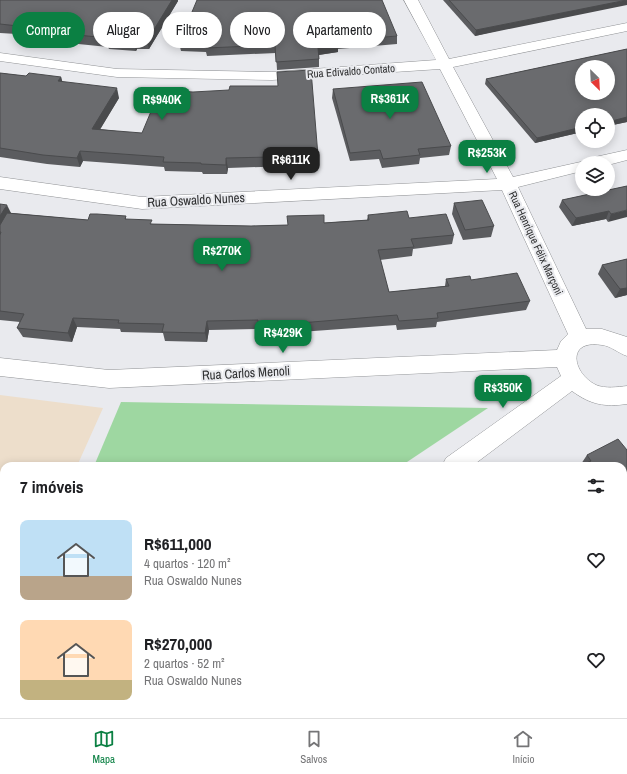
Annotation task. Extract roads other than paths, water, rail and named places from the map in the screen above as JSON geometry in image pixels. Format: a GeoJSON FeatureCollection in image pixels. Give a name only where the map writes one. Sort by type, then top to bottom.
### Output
{"type":"FeatureCollection","features":[{"type":"Feature","properties":{"kind":"street","name":"Rua Henrique Félix Marçoni"},"geometry":{"type":"LineString","coordinates":[[412,0],[508,184],[580,338]]}},
{"type":"Feature","properties":{"kind":"street","name":"Rua Edivaldo Contato"},"geometry":{"type":"LineString","coordinates":[[0,57],[117,73],[264,76],[445,64],[627,27]]}},
{"type":"Feature","properties":{"kind":"street"},"geometry":{"type":"LineString","coordinates":[[615,158],[627,155]]}},
{"type":"Feature","properties":{"kind":"street","name":"Rua Oswaldo Nunes"},"geometry":{"type":"LineString","coordinates":[[0,183],[142,203],[508,184],[575,168]]}},
{"type":"Feature","properties":{"kind":"street"},"geometry":{"type":"LineString","coordinates":[[627,348],[612,339],[601,336],[580,338],[572,343],[564,358],[566,367],[573,379],[585,390],[600,396],[614,398],[627,396]]}},
{"type":"Feature","properties":{"kind":"street","name":"Rua Carlos Menoli"},"geometry":{"type":"LineString","coordinates":[[0,367],[109,379],[564,358]]}},
{"type":"Feature","properties":{"kind":"street"},"geometry":{"type":"LineString","coordinates":[[459,462],[573,379]]}}]}
